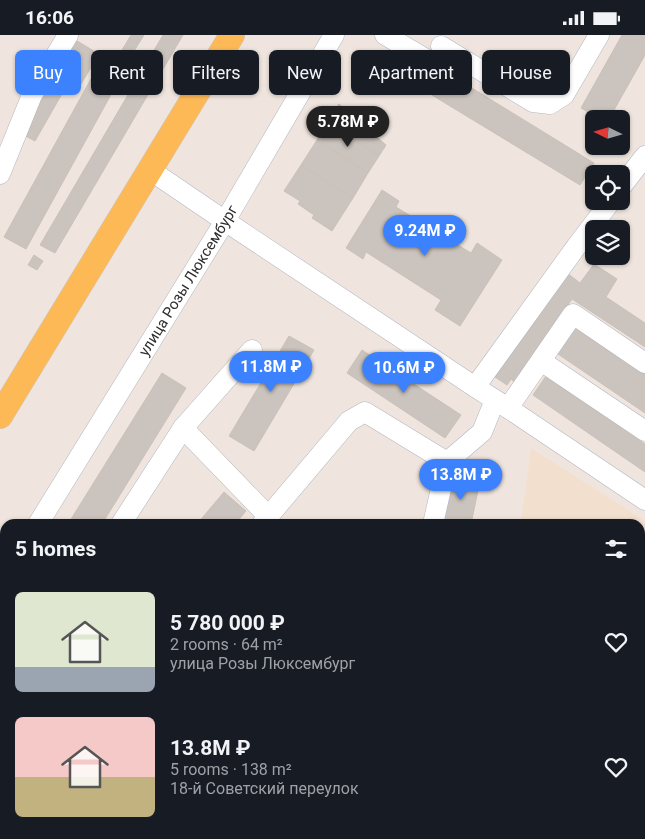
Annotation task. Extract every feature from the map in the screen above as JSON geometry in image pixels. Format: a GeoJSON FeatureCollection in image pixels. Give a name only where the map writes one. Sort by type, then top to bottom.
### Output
{"type":"FeatureCollection","features":[{"type":"Feature","properties":{"kind":"main road"},"geometry":{"type":"LineString","coordinates":[[0,417],[232,35]]}},
{"type":"Feature","properties":{"kind":"street"},"geometry":{"type":"LineString","coordinates":[[0,174],[32,95],[68,35]]}},
{"type":"Feature","properties":{"kind":"street","name":"улица Розы Люксембург"},"geometry":{"type":"LineString","coordinates":[[41,519],[224,221],[334,35]]}},
{"type":"Feature","properties":{"kind":"street"},"geometry":{"type":"LineString","coordinates":[[385,35],[436,54],[533,102],[550,104],[564,95],[599,35]]}},
{"type":"Feature","properties":{"kind":"street"},"geometry":{"type":"LineString","coordinates":[[630,175],[645,156]]}},
{"type":"Feature","properties":{"kind":"street"},"geometry":{"type":"LineString","coordinates":[[150,169],[224,221],[645,500]]}},
{"type":"Feature","properties":{"kind":"street"},"geometry":{"type":"LineString","coordinates":[[475,387],[604,210]]}},
{"type":"Feature","properties":{"kind":"street"},"geometry":{"type":"LineString","coordinates":[[434,519],[447,462],[482,432],[502,404],[540,361],[573,314],[645,363]]}},
{"type":"Feature","properties":{"kind":"street"},"geometry":{"type":"LineString","coordinates":[[124,519],[183,429],[252,349]]}},
{"type":"Feature","properties":{"kind":"street"},"geometry":{"type":"LineString","coordinates":[[540,361],[645,431]]}},
{"type":"Feature","properties":{"kind":"street"},"geometry":{"type":"LineString","coordinates":[[266,519],[349,421],[365,412],[447,462]]}},
{"type":"Feature","properties":{"kind":"street"},"geometry":{"type":"LineString","coordinates":[[183,429],[264,519]]}},
{"type":"Feature","properties":{"kind":"shaded area"},"geometry":{"type":"Polygon","coordinates":[[[531,448],[642,519],[522,519],[531,448]]]}},
{"type":"Feature","properties":{"kind":"building"},"geometry":{"type":"Polygon","coordinates":[[[131,35],[144,35],[135,50],[122,50],[131,35]]]}},
{"type":"Feature","properties":{"kind":"building"},"geometry":{"type":"Polygon","coordinates":[[[163,35],[183,35],[163,69],[163,50],[154,50],[163,35]]]}},
{"type":"Feature","properties":{"kind":"building"},"geometry":{"type":"Polygon","coordinates":[[[622,35],[645,35],[645,55],[614,110],[585,110],[581,108],[622,35]]]}},
{"type":"Feature","properties":{"kind":"building"},"geometry":{"type":"Polygon","coordinates":[[[72,38],[92,50],[91,67],[81,84],[81,50],[65,50],[72,38]]]}},
{"type":"Feature","properties":{"kind":"building"},"geometry":{"type":"Polygon","coordinates":[[[91,79],[91,95],[111,95],[26,249],[4,237],[91,79]]]}},
{"type":"Feature","properties":{"kind":"building"},"geometry":{"type":"Polygon","coordinates":[[[472,88],[594,163],[593,165],[585,165],[585,177],[580,185],[432,95],[472,95],[472,88]]]}},
{"type":"Feature","properties":{"kind":"building"},"geometry":{"type":"Polygon","coordinates":[[[39,95],[61,95],[35,141],[18,132],[39,95]]]}},
{"type":"Feature","properties":{"kind":"building"},"geometry":{"type":"Polygon","coordinates":[[[128,95],[148,95],[55,253],[40,245],[128,95]]]}},
{"type":"Feature","properties":{"kind":"building"},"geometry":{"type":"Polygon","coordinates":[[[339,104],[386,145],[379,156],[327,123],[339,104]]]}},
{"type":"Feature","properties":{"kind":"building"},"geometry":{"type":"Polygon","coordinates":[[[327,123],[379,156],[368,173],[317,140],[327,123]]]}},
{"type":"Feature","properties":{"kind":"building"},"geometry":{"type":"Polygon","coordinates":[[[317,140],[368,173],[353,198],[301,165],[317,140]]]}},
{"type":"Feature","properties":{"kind":"building"},"geometry":{"type":"Polygon","coordinates":[[[301,165],[353,198],[332,231],[312,218],[314,215],[298,204],[300,201],[284,191],[301,165]]]}},
{"type":"Feature","properties":{"kind":"building"},"geometry":{"type":"Polygon","coordinates":[[[382,190],[399,201],[396,207],[471,253],[477,243],[502,260],[460,326],[435,310],[441,300],[366,252],[363,259],[346,248],[382,190]]]}},
{"type":"Feature","properties":{"kind":"building"},"geometry":{"type":"Polygon","coordinates":[[[34,255],[43,261],[37,270],[28,265],[34,255]]]}},
{"type":"Feature","properties":{"kind":"building"},"geometry":{"type":"Polygon","coordinates":[[[593,265],[617,279],[606,297],[645,323],[645,347],[572,299],[516,383],[500,371],[567,273],[580,283],[593,265]]]}},
{"type":"Feature","properties":{"kind":"building"},"geometry":{"type":"Polygon","coordinates":[[[573,324],[645,372],[645,413],[555,352],[573,324]]]}},
{"type":"Feature","properties":{"kind":"building"},"geometry":{"type":"Polygon","coordinates":[[[289,336],[314,350],[254,451],[229,436],[289,336]]]}},
{"type":"Feature","properties":{"kind":"building"},"geometry":{"type":"Polygon","coordinates":[[[362,350],[461,415],[445,438],[347,373],[362,350]]]}},
{"type":"Feature","properties":{"kind":"building"},"geometry":{"type":"Polygon","coordinates":[[[501,367],[514,375],[507,385],[495,377],[501,367]]]}},
{"type":"Feature","properties":{"kind":"building"},"geometry":{"type":"Polygon","coordinates":[[[162,373],[186,388],[105,519],[71,519],[162,373]]]}},
{"type":"Feature","properties":{"kind":"building"},"geometry":{"type":"Polygon","coordinates":[[[546,376],[645,444],[645,472],[533,395],[546,376]]]}},
{"type":"Feature","properties":{"kind":"building"},"geometry":{"type":"Polygon","coordinates":[[[452,475],[480,481],[472,519],[443,519],[452,475]]]}},
{"type":"Feature","properties":{"kind":"building"},"geometry":{"type":"Polygon","coordinates":[[[224,492],[246,511],[239,519],[201,519],[224,492]]]}}]}
